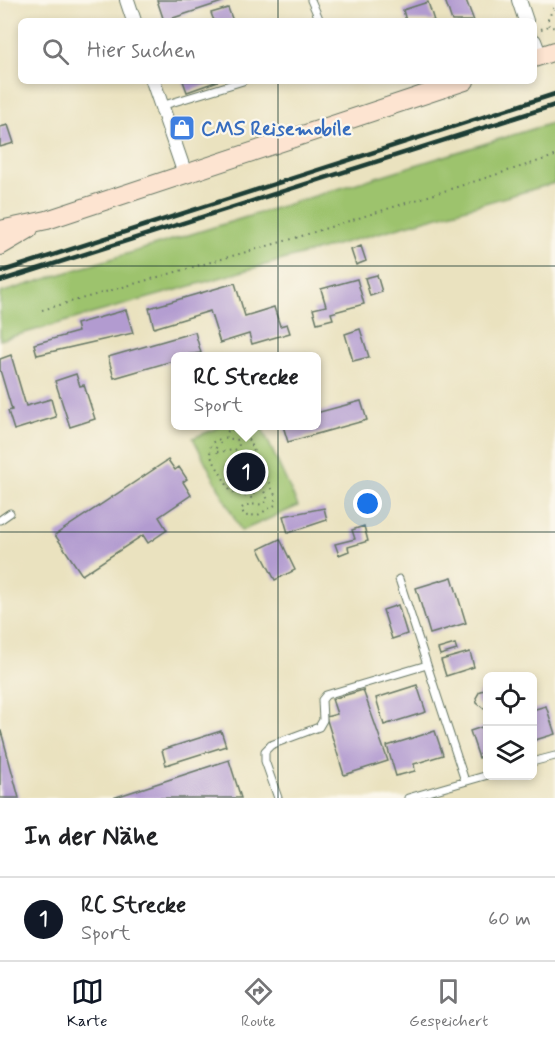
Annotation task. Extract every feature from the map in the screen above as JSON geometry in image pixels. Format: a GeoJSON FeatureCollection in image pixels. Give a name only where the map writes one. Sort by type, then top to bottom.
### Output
{"type":"FeatureCollection","features":[{"type":"Feature","properties":{"kind":"main road"},"geometry":{"type":"LineString","coordinates":[[0,230],[47,219],[456,84]]}},
{"type":"Feature","properties":{"kind":"main road"},"geometry":{"type":"LineString","coordinates":[[0,246],[47,219]]}},
{"type":"Feature","properties":{"kind":"street"},"geometry":{"type":"LineString","coordinates":[[127,0],[133,18]]}},
{"type":"Feature","properties":{"kind":"street"},"geometry":{"type":"LineString","coordinates":[[519,0],[525,18]]}},
{"type":"Feature","properties":{"kind":"street"},"geometry":{"type":"LineString","coordinates":[[154,84],[185,174]]}},
{"type":"Feature","properties":{"kind":"lane"},"geometry":{"type":"LineString","coordinates":[[311,0],[319,18]]}},
{"type":"Feature","properties":{"kind":"lane"},"geometry":{"type":"LineString","coordinates":[[161,106],[233,84]]}},
{"type":"Feature","properties":{"kind":"lane"},"geometry":{"type":"LineString","coordinates":[[0,520],[10,513]]}},
{"type":"Feature","properties":{"kind":"lane"},"geometry":{"type":"LineString","coordinates":[[399,579],[465,781]]}},
{"type":"Feature","properties":{"kind":"lane"},"geometry":{"type":"LineString","coordinates":[[278,798],[265,751],[271,745],[319,727],[323,720],[323,697],[427,665]]}},
{"type":"Feature","properties":{"kind":"lane"},"geometry":{"type":"LineString","coordinates":[[537,761],[555,756]]}},
{"type":"Feature","properties":{"kind":"lane"},"geometry":{"type":"LineString","coordinates":[[408,798],[483,776]]}},
{"type":"Feature","properties":{"kind":"path"},"geometry":{"type":"LineString","coordinates":[[549,26],[549,19],[555,5]]}},
{"type":"Feature","properties":{"kind":"path"},"geometry":{"type":"LineString","coordinates":[[537,31],[549,26],[555,28]]}},
{"type":"Feature","properties":{"kind":"path"},"geometry":{"type":"LineString","coordinates":[[42,310],[292,239],[555,156]]}},
{"type":"Feature","properties":{"kind":"path"},"geometry":{"type":"LineString","coordinates":[[228,431],[241,431],[247,436],[275,495],[275,505],[258,515],[248,517],[243,514],[241,509],[244,506],[265,503],[267,497],[251,467],[244,470],[248,482],[242,483],[237,476],[236,468],[250,459],[243,453],[229,460],[227,468],[237,487],[254,496],[245,497],[231,492],[209,450],[211,442],[220,439],[220,446],[215,449],[217,452],[231,451],[236,450],[238,440],[226,438],[225,435],[228,431]]}},
{"type":"Feature","properties":{"kind":"green space"},"geometry":{"type":"Polygon","coordinates":[[[555,122],[555,183],[0,340],[0,293],[555,122]]]}},
{"type":"Feature","properties":{"kind":"green space"},"geometry":{"type":"Polygon","coordinates":[[[212,430],[263,430],[298,506],[241,531],[193,438],[212,430]]]}},
{"type":"Feature","properties":{"kind":"building"},"geometry":{"type":"Polygon","coordinates":[[[157,0],[228,0],[173,18],[163,18],[157,0]]]}},
{"type":"Feature","properties":{"kind":"building"},"geometry":{"type":"Polygon","coordinates":[[[445,0],[466,0],[473,18],[451,18],[445,0]]]}},
{"type":"Feature","properties":{"kind":"building"},"geometry":{"type":"Polygon","coordinates":[[[428,2],[433,18],[405,18],[403,10],[428,2]]]}},
{"type":"Feature","properties":{"kind":"building"},"geometry":{"type":"Polygon","coordinates":[[[228,8],[232,18],[213,18],[211,13],[228,8]]]}},
{"type":"Feature","properties":{"kind":"building"},"geometry":{"type":"Polygon","coordinates":[[[184,84],[210,84],[187,92],[184,84]]]}},
{"type":"Feature","properties":{"kind":"building"},"geometry":{"type":"Polygon","coordinates":[[[186,121],[189,132],[178,135],[175,124],[186,121]]]}},
{"type":"Feature","properties":{"kind":"building"},"geometry":{"type":"Polygon","coordinates":[[[8,125],[14,143],[0,147],[0,127],[8,125]]]}},
{"type":"Feature","properties":{"kind":"building"},"geometry":{"type":"Polygon","coordinates":[[[361,246],[366,261],[356,265],[351,250],[361,246]]]}},
{"type":"Feature","properties":{"kind":"building"},"geometry":{"type":"Polygon","coordinates":[[[377,275],[382,292],[370,296],[365,278],[377,275]]]}},
{"type":"Feature","properties":{"kind":"building"},"geometry":{"type":"Polygon","coordinates":[[[357,279],[364,304],[331,313],[333,319],[317,323],[313,309],[326,306],[321,289],[357,279]]]}},
{"type":"Feature","properties":{"kind":"building"},"geometry":{"type":"Polygon","coordinates":[[[235,283],[245,316],[274,307],[280,326],[287,324],[290,333],[252,344],[249,334],[220,343],[210,311],[154,328],[149,308],[235,283]]]}},
{"type":"Feature","properties":{"kind":"building"},"geometry":{"type":"Polygon","coordinates":[[[126,310],[133,333],[37,355],[34,344],[78,332],[76,324],[126,310]]]}},
{"type":"Feature","properties":{"kind":"building"},"geometry":{"type":"Polygon","coordinates":[[[360,329],[369,357],[353,361],[345,334],[360,329]]]}},
{"type":"Feature","properties":{"kind":"building"},"geometry":{"type":"Polygon","coordinates":[[[195,332],[201,352],[171,352],[171,361],[114,378],[108,357],[195,332]]]}},
{"type":"Feature","properties":{"kind":"building"},"geometry":{"type":"Polygon","coordinates":[[[11,355],[26,406],[51,399],[56,417],[14,430],[8,411],[12,410],[0,370],[0,359],[11,355]]]}},
{"type":"Feature","properties":{"kind":"building"},"geometry":{"type":"Polygon","coordinates":[[[76,374],[80,386],[84,385],[95,419],[70,427],[55,381],[76,374]]]}},
{"type":"Feature","properties":{"kind":"building"},"geometry":{"type":"Polygon","coordinates":[[[361,401],[367,420],[288,442],[284,430],[321,430],[321,412],[361,401]]]}},
{"type":"Feature","properties":{"kind":"building"},"geometry":{"type":"Polygon","coordinates":[[[168,460],[175,470],[179,467],[187,479],[183,482],[191,495],[159,517],[167,530],[148,543],[143,535],[82,575],[55,535],[168,460]]]}},
{"type":"Feature","properties":{"kind":"building"},"geometry":{"type":"Polygon","coordinates":[[[324,508],[327,520],[288,533],[283,516],[324,508]]]}},
{"type":"Feature","properties":{"kind":"building"},"geometry":{"type":"Polygon","coordinates":[[[364,526],[368,541],[348,547],[349,551],[339,555],[335,544],[355,539],[352,530],[364,526]]]}},
{"type":"Feature","properties":{"kind":"building"},"geometry":{"type":"Polygon","coordinates":[[[280,539],[295,570],[275,580],[259,549],[280,539]]]}},
{"type":"Feature","properties":{"kind":"building"},"geometry":{"type":"Polygon","coordinates":[[[452,577],[466,623],[430,634],[416,588],[452,577]]]}},
{"type":"Feature","properties":{"kind":"building"},"geometry":{"type":"Polygon","coordinates":[[[398,605],[407,634],[392,639],[383,610],[398,605]]]}},
{"type":"Feature","properties":{"kind":"building"},"geometry":{"type":"Polygon","coordinates":[[[455,644],[457,650],[440,655],[438,649],[455,644]]]}},
{"type":"Feature","properties":{"kind":"building"},"geometry":{"type":"Polygon","coordinates":[[[470,652],[474,667],[446,676],[441,660],[470,652]]]}},
{"type":"Feature","properties":{"kind":"building"},"geometry":{"type":"Polygon","coordinates":[[[417,685],[426,712],[384,725],[376,698],[417,685]]]}},
{"type":"Feature","properties":{"kind":"building"},"geometry":{"type":"Polygon","coordinates":[[[363,690],[388,761],[344,775],[326,717],[337,714],[332,699],[363,690]]]}},
{"type":"Feature","properties":{"kind":"building"},"geometry":{"type":"Polygon","coordinates":[[[483,690],[483,708],[477,703],[476,698],[480,691],[483,690]]]}},
{"type":"Feature","properties":{"kind":"building"},"geometry":{"type":"Polygon","coordinates":[[[546,706],[555,734],[537,739],[537,709],[546,706]]]}},
{"type":"Feature","properties":{"kind":"building"},"geometry":{"type":"Polygon","coordinates":[[[483,727],[483,757],[479,758],[470,731],[483,727]]]}},
{"type":"Feature","properties":{"kind":"building"},"geometry":{"type":"Polygon","coordinates":[[[1,731],[19,798],[0,798],[1,731]]]}},
{"type":"Feature","properties":{"kind":"building"},"geometry":{"type":"Polygon","coordinates":[[[221,731],[226,746],[166,765],[162,750],[221,731]]]}},
{"type":"Feature","properties":{"kind":"building"},"geometry":{"type":"Polygon","coordinates":[[[435,731],[443,755],[414,764],[415,771],[396,776],[387,746],[435,731]]]}},
{"type":"Feature","properties":{"kind":"building"},"geometry":{"type":"Polygon","coordinates":[[[229,760],[241,798],[113,798],[229,760]]]}},
{"type":"Feature","properties":{"kind":"railway"},"geometry":{"type":"LineString","coordinates":[[0,272],[555,94]]}},
{"type":"Feature","properties":{"kind":"railway"},"geometry":{"type":"LineString","coordinates":[[0,281],[555,105]]}},
{"type":"Feature","properties":{"kind":"place","name":"CMS Reisemobile"},"geometry":{"type":"Point","coordinates":[182,128]}},
{"type":"Feature","properties":{"kind":"place","name":"RC Strecke"},"geometry":{"type":"Point","coordinates":[246,472]}}]}
